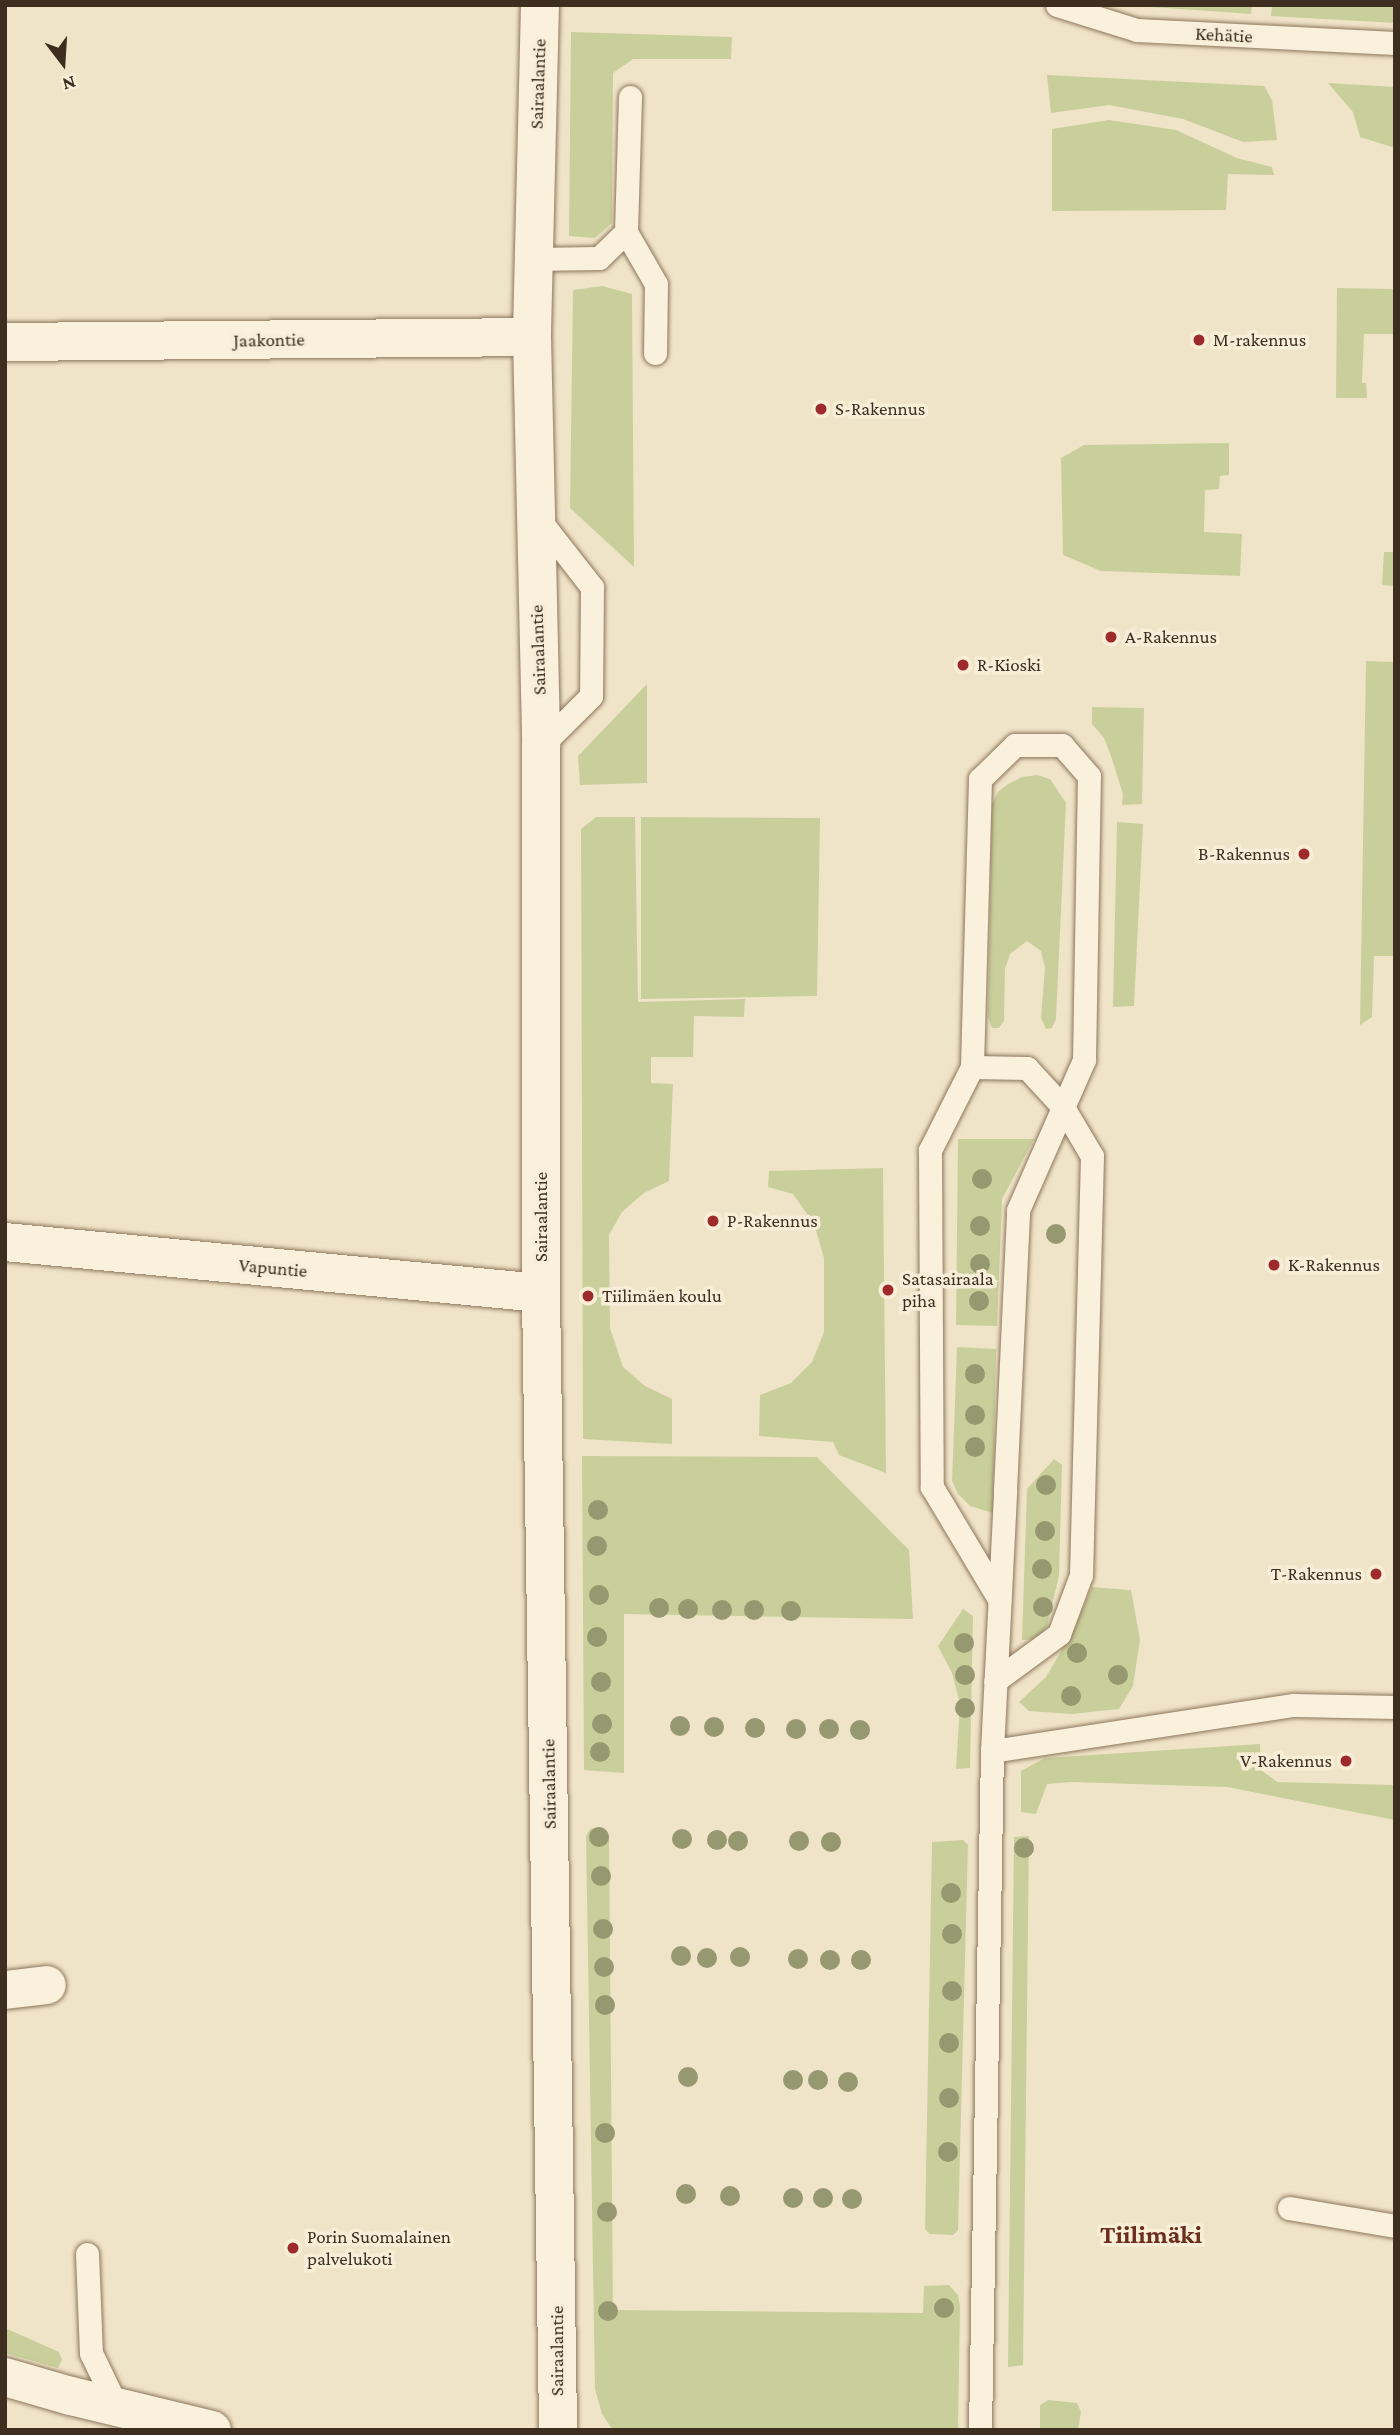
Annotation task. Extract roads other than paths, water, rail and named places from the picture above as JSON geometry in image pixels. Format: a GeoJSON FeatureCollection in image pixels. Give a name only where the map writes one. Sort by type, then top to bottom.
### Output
{"type":"FeatureCollection","features":[{"type":"Feature","properties":{"kind":"street","name":"Sairaalantie"},"geometry":{"type":"LineString","coordinates":[[540,5],[532,337],[541,746],[541,1293],[558,2430]]}},
{"type":"Feature","properties":{"kind":"street","name":"Jaakontie"},"geometry":{"type":"LineString","coordinates":[[5,342],[532,337]]}},
{"type":"Feature","properties":{"kind":"street","name":"Vapuntie"},"geometry":{"type":"LineString","coordinates":[[5,1242],[541,1293]]}},
{"type":"Feature","properties":{"kind":"street"},"geometry":{"type":"LineString","coordinates":[[5,1990],[47,1985]]}},
{"type":"Feature","properties":{"kind":"street"},"geometry":{"type":"LineString","coordinates":[[5,2377],[212,2430]]}},
{"type":"Feature","properties":{"kind":"lane","name":"Kehätie"},"geometry":{"type":"LineString","coordinates":[[1057,5],[1137,30],[1395,43]]}},
{"type":"Feature","properties":{"kind":"lane"},"geometry":{"type":"LineString","coordinates":[[630,97],[626,232],[656,284],[655,353]]}},
{"type":"Feature","properties":{"kind":"lane"},"geometry":{"type":"LineString","coordinates":[[532,259],[599,258],[626,232]]}},
{"type":"Feature","properties":{"kind":"lane"},"geometry":{"type":"LineString","coordinates":[[534,513],[592,587],[591,695],[541,746]]}},
{"type":"Feature","properties":{"kind":"lane"},"geometry":{"type":"LineString","coordinates":[[980,2430],[992,1751],[1018,1210],[1084,1060],[1089,776],[1062,745],[1015,745],[980,779],[972,1067],[930,1150],[932,1487],[999,1599]]}},
{"type":"Feature","properties":{"kind":"lane"},"geometry":{"type":"LineString","coordinates":[[972,1067],[1027,1068],[1063,1107],[1092,1156],[1081,1575],[1059,1634],[995,1681]]}},
{"type":"Feature","properties":{"kind":"lane"},"geometry":{"type":"LineString","coordinates":[[992,1751],[1294,1706],[1395,1707]]}},
{"type":"Feature","properties":{"kind":"lane"},"geometry":{"type":"LineString","coordinates":[[1289,2208],[1395,2226]]}},
{"type":"Feature","properties":{"kind":"lane"},"geometry":{"type":"LineString","coordinates":[[87,2254],[91,2353],[117,2407]]}},
{"type":"Feature","properties":{"kind":"place","name":"M-rakennus"},"geometry":{"type":"Point","coordinates":[1199,340]}},
{"type":"Feature","properties":{"kind":"place","name":"S-Rakennus"},"geometry":{"type":"Point","coordinates":[821,409]}},
{"type":"Feature","properties":{"kind":"place","name":"A-Rakennus"},"geometry":{"type":"Point","coordinates":[1111,637]}},
{"type":"Feature","properties":{"kind":"place","name":"R-Kioski"},"geometry":{"type":"Point","coordinates":[963,665]}},
{"type":"Feature","properties":{"kind":"place","name":"B-Rakennus"},"geometry":{"type":"Point","coordinates":[1304,854]}},
{"type":"Feature","properties":{"kind":"place","name":"P-Rakennus"},"geometry":{"type":"Point","coordinates":[713,1221]}},
{"type":"Feature","properties":{"kind":"place","name":"K-Rakennus"},"geometry":{"type":"Point","coordinates":[1274,1265]}},
{"type":"Feature","properties":{"kind":"place","name":"Satasairaala piha"},"geometry":{"type":"Point","coordinates":[888,1290]}},
{"type":"Feature","properties":{"kind":"place","name":"Tiilimäen koulu"},"geometry":{"type":"Point","coordinates":[588,1296]}},
{"type":"Feature","properties":{"kind":"place","name":"T-Rakennus"},"geometry":{"type":"Point","coordinates":[1376,1574]}},
{"type":"Feature","properties":{"kind":"place","name":"V-Rakennus"},"geometry":{"type":"Point","coordinates":[1346,1761]}},
{"type":"Feature","properties":{"kind":"place","name":"Porin Suomalainen palvelukoti"},"geometry":{"type":"Point","coordinates":[293,2248]}},
{"type":"Feature","properties":{"kind":"district","name":"Tiilimäki"},"geometry":{"type":"Point","coordinates":[1151,2235]}}]}
